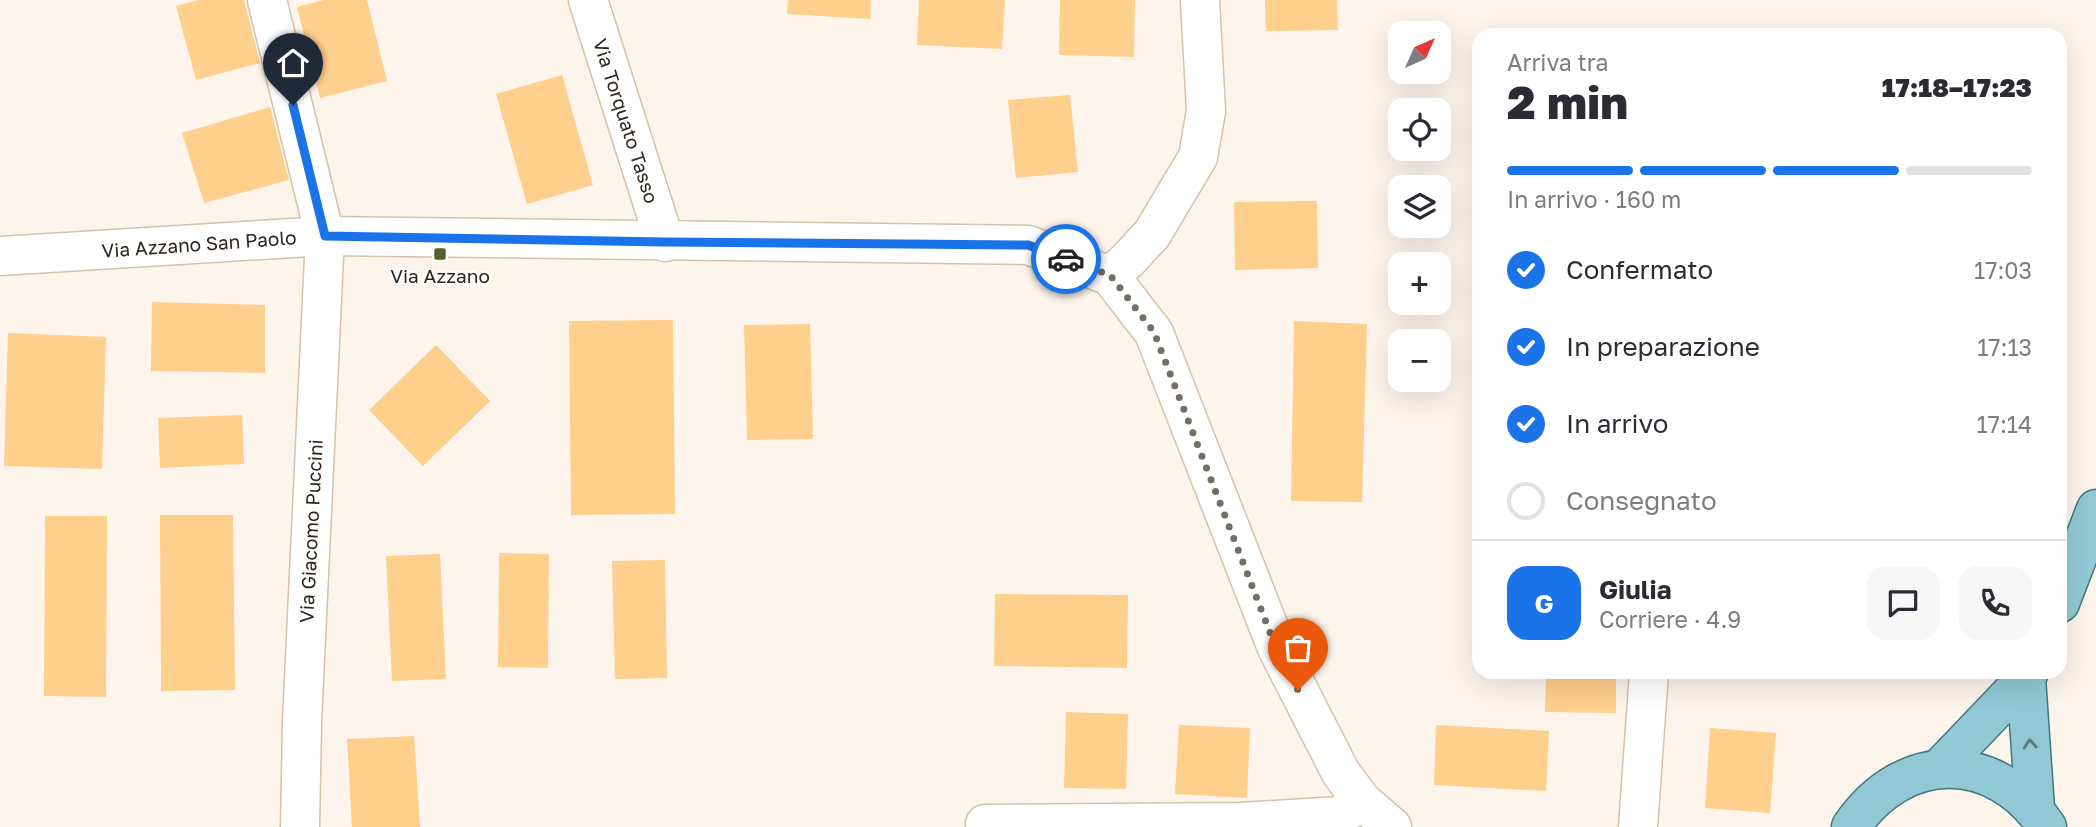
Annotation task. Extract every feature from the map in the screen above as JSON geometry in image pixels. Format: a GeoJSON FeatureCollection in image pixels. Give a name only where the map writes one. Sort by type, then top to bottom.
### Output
{"type":"FeatureCollection","features":[{"type":"Feature","properties":{"kind":"main road"},"geometry":{"type":"LineString","coordinates":[[2067,585],[2096,509]]}},
{"type":"Feature","properties":{"kind":"main road"},"geometry":{"type":"LineString","coordinates":[[1939,769],[2023,679]]}},
{"type":"Feature","properties":{"kind":"main road"},"geometry":{"type":"LineString","coordinates":[[2027,679],[2044,822]]}},
{"type":"Feature","properties":{"kind":"main road"},"geometry":{"type":"LineString","coordinates":[[1851,827],[1878,794],[1896,782],[1939,769],[1966,770],[1992,777],[2015,791],[2044,822]]}},
{"type":"Feature","properties":{"kind":"street","name":"Via Giacomo Puccini"},"geometry":{"type":"LineString","coordinates":[[267,0],[325,236],[300,827]]}},
{"type":"Feature","properties":{"kind":"street","name":"Via Torquato Tasso"},"geometry":{"type":"LineString","coordinates":[[588,0],[665,242]]}},
{"type":"Feature","properties":{"kind":"street"},"geometry":{"type":"LineString","coordinates":[[1200,0],[1206,111],[1198,157],[1152,234],[1128,261],[1110,275],[1154,332],[1276,648],[1341,773],[1362,802],[1392,827]]}},
{"type":"Feature","properties":{"kind":"street","name":"Via Azzano San Paolo"},"geometry":{"type":"LineString","coordinates":[[0,256],[325,236],[1028,245],[1110,275]]}},
{"type":"Feature","properties":{"kind":"street"},"geometry":{"type":"LineString","coordinates":[[1639,827],[1649,679]]}},
{"type":"Feature","properties":{"kind":"street"},"geometry":{"type":"LineString","coordinates":[[985,824],[1240,824],[1339,816],[1362,802]]}},
{"type":"Feature","properties":{"kind":"building"},"geometry":{"type":"Polygon","coordinates":[[[199,0],[244,0],[260,63],[196,80],[176,6],[199,0]]]}},
{"type":"Feature","properties":{"kind":"building"},"geometry":{"type":"Polygon","coordinates":[[[324,0],[367,0],[387,81],[320,98],[297,7],[324,0]]]}},
{"type":"Feature","properties":{"kind":"building"},"geometry":{"type":"Polygon","coordinates":[[[788,0],[871,0],[870,19],[787,14],[788,0]]]}},
{"type":"Feature","properties":{"kind":"building"},"geometry":{"type":"Polygon","coordinates":[[[919,0],[1005,0],[1002,49],[917,45],[919,0]]]}},
{"type":"Feature","properties":{"kind":"building"},"geometry":{"type":"Polygon","coordinates":[[[1060,0],[1135,0],[1134,57],[1059,55],[1060,0]]]}},
{"type":"Feature","properties":{"kind":"building"},"geometry":{"type":"Polygon","coordinates":[[[1265,0],[1337,0],[1338,30],[1266,31],[1265,0]]]}},
{"type":"Feature","properties":{"kind":"building"},"geometry":{"type":"Polygon","coordinates":[[[562,75],[593,185],[527,204],[496,94],[562,75]]]}},
{"type":"Feature","properties":{"kind":"building"},"geometry":{"type":"Polygon","coordinates":[[[1070,95],[1078,172],[1016,178],[1008,100],[1070,95]]]}},
{"type":"Feature","properties":{"kind":"building"},"geometry":{"type":"Polygon","coordinates":[[[270,107],[289,180],[204,203],[182,133],[270,107]]]}},
{"type":"Feature","properties":{"kind":"building"},"geometry":{"type":"Polygon","coordinates":[[[1317,201],[1318,268],[1235,270],[1234,202],[1317,201]]]}},
{"type":"Feature","properties":{"kind":"building"},"geometry":{"type":"Polygon","coordinates":[[[152,302],[265,305],[265,373],[151,371],[152,302]]]}},
{"type":"Feature","properties":{"kind":"building"},"geometry":{"type":"Polygon","coordinates":[[[673,320],[675,514],[571,515],[569,321],[673,320]]]}},
{"type":"Feature","properties":{"kind":"building"},"geometry":{"type":"Polygon","coordinates":[[[1294,321],[1367,324],[1362,502],[1291,501],[1294,321]]]}},
{"type":"Feature","properties":{"kind":"building"},"geometry":{"type":"Polygon","coordinates":[[[810,324],[813,439],[747,440],[744,325],[810,324]]]}},
{"type":"Feature","properties":{"kind":"building"},"geometry":{"type":"Polygon","coordinates":[[[8,333],[106,337],[102,469],[4,466],[8,333]]]}},
{"type":"Feature","properties":{"kind":"building"},"geometry":{"type":"Polygon","coordinates":[[[436,345],[490,401],[423,466],[369,410],[436,345]]]}},
{"type":"Feature","properties":{"kind":"building"},"geometry":{"type":"Polygon","coordinates":[[[242,415],[244,464],[160,468],[158,418],[242,415]]]}},
{"type":"Feature","properties":{"kind":"building"},"geometry":{"type":"Polygon","coordinates":[[[160,515],[233,515],[235,690],[161,691],[160,515]]]}},
{"type":"Feature","properties":{"kind":"building"},"geometry":{"type":"Polygon","coordinates":[[[45,516],[107,516],[106,697],[44,696],[45,516]]]}},
{"type":"Feature","properties":{"kind":"building"},"geometry":{"type":"Polygon","coordinates":[[[499,553],[549,554],[548,668],[498,667],[499,553]]]}},
{"type":"Feature","properties":{"kind":"building"},"geometry":{"type":"Polygon","coordinates":[[[440,554],[446,679],[392,681],[386,556],[440,554]]]}},
{"type":"Feature","properties":{"kind":"building"},"geometry":{"type":"Polygon","coordinates":[[[665,560],[667,678],[615,679],[612,561],[665,560]]]}},
{"type":"Feature","properties":{"kind":"building"},"geometry":{"type":"Polygon","coordinates":[[[995,594],[1128,595],[1127,668],[994,666],[995,594]]]}},
{"type":"Feature","properties":{"kind":"building"},"geometry":{"type":"Polygon","coordinates":[[[1546,679],[1616,679],[1616,713],[1545,712],[1546,679]]]}},
{"type":"Feature","properties":{"kind":"building"},"geometry":{"type":"Polygon","coordinates":[[[1066,712],[1128,714],[1126,789],[1064,788],[1066,712]]]}},
{"type":"Feature","properties":{"kind":"building"},"geometry":{"type":"Polygon","coordinates":[[[1179,725],[1250,728],[1247,798],[1175,794],[1179,725]]]}},
{"type":"Feature","properties":{"kind":"building"},"geometry":{"type":"Polygon","coordinates":[[[1436,725],[1549,731],[1546,791],[1434,785],[1436,725]]]}},
{"type":"Feature","properties":{"kind":"building"},"geometry":{"type":"Polygon","coordinates":[[[1710,728],[1776,733],[1770,813],[1705,808],[1710,728]]]}},
{"type":"Feature","properties":{"kind":"building"},"geometry":{"type":"Polygon","coordinates":[[[414,736],[420,827],[352,827],[347,739],[414,736]]]}},
{"type":"Feature","properties":{"kind":"way so far"},"geometry":{"type":"LineString","coordinates":[[1066,259],[1110,275],[1154,332],[1276,648],[1298,690]]}},
{"type":"Feature","properties":{"kind":"place","name":"Via Azzano"},"geometry":{"type":"Point","coordinates":[440,254]}},
{"type":"Feature","properties":{"kind":"route"},"geometry":{"type":"LineString","coordinates":[[293,105],[325,236],[1028,245],[1066,259]]}}]}
